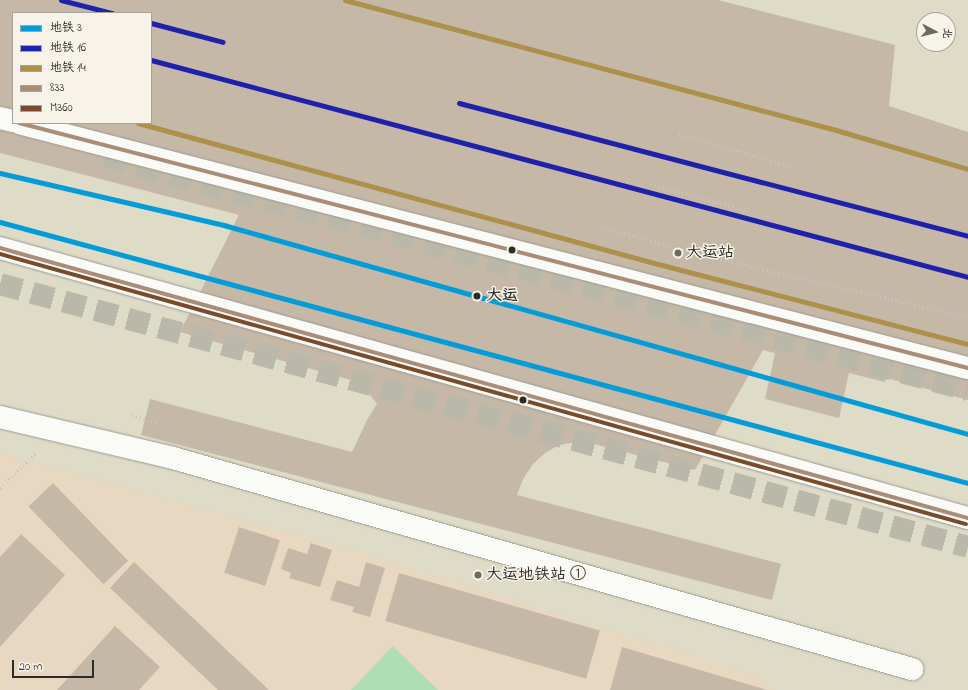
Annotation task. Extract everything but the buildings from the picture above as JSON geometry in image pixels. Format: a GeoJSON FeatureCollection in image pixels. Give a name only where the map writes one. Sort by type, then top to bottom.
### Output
{"type":"FeatureCollection","features":[{"type":"Feature","properties":{"kind":"main road"},"geometry":{"type":"LineString","coordinates":[[0,118],[12,121]]}},
{"type":"Feature","properties":{"kind":"main road"},"geometry":{"type":"LineString","coordinates":[[23,124],[968,368]]}},
{"type":"Feature","properties":{"kind":"main road"},"geometry":{"type":"LineString","coordinates":[[0,248],[968,518]]}},
{"type":"Feature","properties":{"kind":"main road"},"geometry":{"type":"LineString","coordinates":[[0,417],[173,458],[912,669]]}},
{"type":"Feature","properties":{"kind":"path"},"geometry":{"type":"LineString","coordinates":[[679,134],[794,167]]}},
{"type":"Feature","properties":{"kind":"path"},"geometry":{"type":"LineString","coordinates":[[651,184],[745,210]]}},
{"type":"Feature","properties":{"kind":"path"},"geometry":{"type":"LineString","coordinates":[[601,227],[732,262],[968,317]]}},
{"type":"Feature","properties":{"kind":"path"},"geometry":{"type":"LineString","coordinates":[[132,415],[159,423]]}},
{"type":"Feature","properties":{"kind":"path"},"geometry":{"type":"LineString","coordinates":[[0,488],[39,450]]}},
{"type":"Feature","properties":{"kind":"shaded area"},"geometry":{"type":"Polygon","coordinates":[[[0,453],[370,555],[654,644],[683,650],[760,677],[774,690],[0,690],[0,453]]]}},
{"type":"Feature","properties":{"kind":"green space"},"geometry":{"type":"Polygon","coordinates":[[[393,646],[438,690],[351,690],[393,646]]]}},
{"type":"Feature","properties":{"kind":"tunnel"},"geometry":{"type":"LineString","coordinates":[[106,157],[968,390]]}},
{"type":"Feature","properties":{"kind":"tunnel"},"geometry":{"type":"LineString","coordinates":[[0,284],[968,547]]}},
{"type":"Feature","properties":{"kind":"metro line","name":"16"},"geometry":{"type":"LineString","coordinates":[[61,0],[108,12]]}},
{"type":"Feature","properties":{"kind":"metro line","name":"14"},"geometry":{"type":"LineString","coordinates":[[345,0],[836,130],[968,169]]}},
{"type":"Feature","properties":{"kind":"metro line","name":"16"},"geometry":{"type":"LineString","coordinates":[[152,23],[223,42]]}},
{"type":"Feature","properties":{"kind":"metro line","name":"16"},"geometry":{"type":"LineString","coordinates":[[152,60],[968,277]]}},
{"type":"Feature","properties":{"kind":"metro line","name":"16"},"geometry":{"type":"LineString","coordinates":[[459,103],[968,236]]}},
{"type":"Feature","properties":{"kind":"metro line","name":"14"},"geometry":{"type":"LineString","coordinates":[[142,124],[658,264],[968,344]]}},
{"type":"Feature","properties":{"kind":"metro line","name":"3"},"geometry":{"type":"LineString","coordinates":[[0,173],[227,226],[968,434]]}},
{"type":"Feature","properties":{"kind":"metro line","name":"3"},"geometry":{"type":"LineString","coordinates":[[0,222],[968,483]]}},
{"type":"Feature","properties":{"kind":"transit line","name":"833"},"geometry":{"type":"LineString","coordinates":[[23,124],[968,368]]}},
{"type":"Feature","properties":{"kind":"transit line","name":"833"},"geometry":{"type":"LineString","coordinates":[[0,248],[968,518]]}},
{"type":"Feature","properties":{"kind":"transit line","name":"M360"},"geometry":{"type":"LineString","coordinates":[[0,254],[966,524]]}},
{"type":"Feature","properties":{"kind":"place","name":"大运站"},"geometry":{"type":"Point","coordinates":[678,253]}},
{"type":"Feature","properties":{"kind":"place","name":"大运"},"geometry":{"type":"Point","coordinates":[477,296]}},
{"type":"Feature","properties":{"kind":"place","name":"大运地铁站 ①"},"geometry":{"type":"Point","coordinates":[478,575]}}]}
